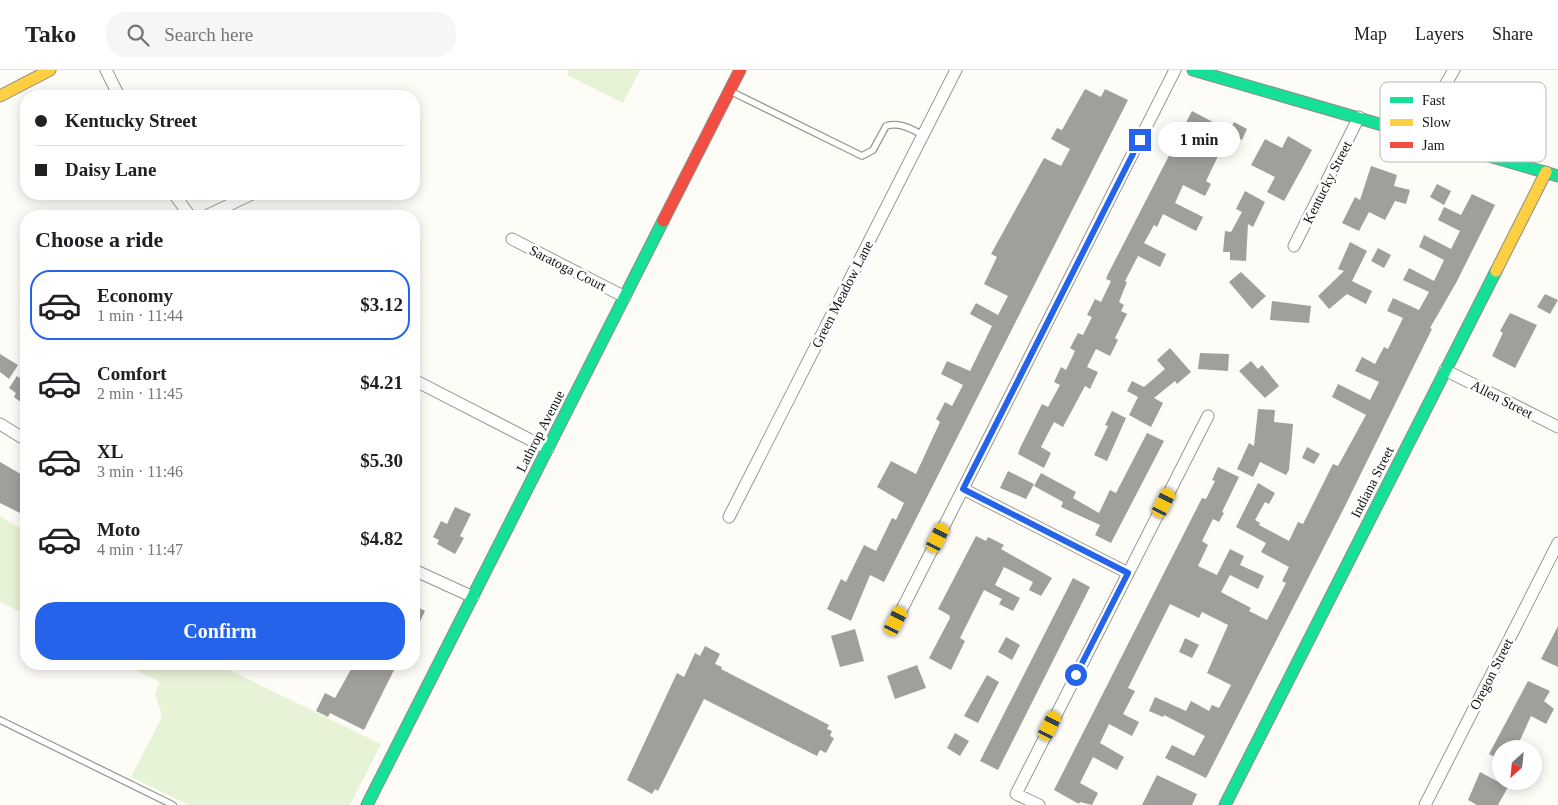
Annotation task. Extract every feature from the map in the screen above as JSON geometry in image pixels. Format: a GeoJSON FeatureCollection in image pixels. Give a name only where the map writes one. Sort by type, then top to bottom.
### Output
{"type":"FeatureCollection","features":[{"type":"Feature","properties":{"kind":"street"},"geometry":{"type":"LineString","coordinates":[[0,96],[50,70]]}},
{"type":"Feature","properties":{"kind":"street"},"geometry":{"type":"LineString","coordinates":[[106,70],[116,90]]}},
{"type":"Feature","properties":{"kind":"street","name":"Lathrop Avenue"},"geometry":{"type":"LineString","coordinates":[[367,805],[740,70]]}},
{"type":"Feature","properties":{"kind":"street","name":"Green Meadow Lane"},"geometry":{"type":"LineString","coordinates":[[729,517],[956,70]]}},
{"type":"Feature","properties":{"kind":"street"},"geometry":{"type":"LineString","coordinates":[[896,621],[1175,70]]}},
{"type":"Feature","properties":{"kind":"street"},"geometry":{"type":"LineString","coordinates":[[1193,70],[1380,123]]}},
{"type":"Feature","properties":{"kind":"street"},"geometry":{"type":"LineString","coordinates":[[1447,82],[1454,70]]}},
{"type":"Feature","properties":{"kind":"street","name":"Kentucky Street"},"geometry":{"type":"LineString","coordinates":[[1294,246],[1359,117]]}},
{"type":"Feature","properties":{"kind":"street"},"geometry":{"type":"LineString","coordinates":[[1512,162],[1558,176]]}},
{"type":"Feature","properties":{"kind":"street","name":"Indiana Street"},"geometry":{"type":"LineString","coordinates":[[1224,805],[1546,172]]}},
{"type":"Feature","properties":{"kind":"street"},"geometry":{"type":"LineString","coordinates":[[219,210],[239,200]]}},
{"type":"Feature","properties":{"kind":"street","name":"Saratoga Court"},"geometry":{"type":"LineString","coordinates":[[512,239],[625,297]]}},
{"type":"Feature","properties":{"kind":"street","name":"Allen Street"},"geometry":{"type":"LineString","coordinates":[[1446,370],[1558,427]]}},
{"type":"Feature","properties":{"kind":"street"},"geometry":{"type":"LineString","coordinates":[[420,383],[548,449]]}},
{"type":"Feature","properties":{"kind":"street"},"geometry":{"type":"LineString","coordinates":[[1038,805],[1016,794],[1208,416]]}},
{"type":"Feature","properties":{"kind":"street"},"geometry":{"type":"LineString","coordinates":[[0,424],[20,436]]}},
{"type":"Feature","properties":{"kind":"street"},"geometry":{"type":"LineString","coordinates":[[963,489],[1128,573]]}},
{"type":"Feature","properties":{"kind":"street","name":"Oregon Street"},"geometry":{"type":"LineString","coordinates":[[1425,805],[1558,543]]}},
{"type":"Feature","properties":{"kind":"street"},"geometry":{"type":"LineString","coordinates":[[420,573],[472,597]]}},
{"type":"Feature","properties":{"kind":"lane"},"geometry":{"type":"LineString","coordinates":[[730,91],[862,156],[873,150],[886,126],[893,124],[904,126],[923,135]]}},
{"type":"Feature","properties":{"kind":"lane"},"geometry":{"type":"LineString","coordinates":[[0,720],[173,805]]}},
{"type":"Feature","properties":{"kind":"green space"},"geometry":{"type":"Polygon","coordinates":[[[569,70],[640,70],[623,103],[567,75],[569,70]]]}},
{"type":"Feature","properties":{"kind":"green space"},"geometry":{"type":"Polygon","coordinates":[[[0,516],[20,528],[20,612],[0,602],[0,516]]]}},
{"type":"Feature","properties":{"kind":"green space"},"geometry":{"type":"Polygon","coordinates":[[[135,670],[229,670],[381,744],[350,805],[189,805],[131,777],[162,717],[155,693],[160,682],[135,670]]]}},
{"type":"Feature","properties":{"kind":"building"},"geometry":{"type":"Polygon","coordinates":[[[1085,89],[1101,97],[1105,89],[1128,100],[884,582],[870,575],[851,621],[827,609],[841,579],[846,582],[864,545],[876,551],[892,518],[896,520],[904,503],[877,487],[891,461],[916,474],[940,422],[936,419],[945,402],[952,406],[963,385],[941,374],[947,361],[970,371],[992,326],[970,314],[976,303],[998,315],[1008,296],[984,284],[997,257],[991,254],[1044,158],[1061,166],[1070,149],[1051,139],[1057,128],[1062,130],[1085,89]]]}},
{"type":"Feature","properties":{"kind":"building"},"geometry":{"type":"Polygon","coordinates":[[[1192,111],[1213,122],[1202,143],[1220,152],[1206,181],[1211,184],[1205,196],[1183,185],[1175,203],[1203,217],[1196,231],[1163,214],[1157,227],[1154,225],[1144,243],[1166,254],[1160,267],[1138,256],[1125,281],[1127,282],[1119,302],[1124,305],[1121,311],[1127,314],[1115,338],[1118,340],[1110,356],[1096,349],[1087,367],[1098,372],[1090,389],[1085,386],[1063,427],[1054,422],[1041,447],[1051,453],[1044,468],[1018,454],[1020,448],[1042,404],[1048,407],[1060,385],[1054,382],[1061,367],[1066,370],[1075,351],[1070,348],[1078,333],[1083,335],[1092,317],[1087,315],[1095,299],[1101,302],[1111,281],[1106,279],[1108,274],[1192,111]]]}},
{"type":"Feature","properties":{"kind":"building"},"geometry":{"type":"Polygon","coordinates":[[[1234,122],[1247,129],[1242,140],[1228,133],[1234,122]]]}},
{"type":"Feature","properties":{"kind":"building"},"geometry":{"type":"Polygon","coordinates":[[[1288,136],[1312,150],[1284,201],[1267,192],[1275,177],[1251,165],[1265,139],[1282,148],[1288,136]]]}},
{"type":"Feature","properties":{"kind":"building"},"geometry":{"type":"Polygon","coordinates":[[[1371,166],[1397,175],[1394,186],[1410,190],[1406,204],[1395,201],[1385,220],[1369,212],[1359,231],[1342,223],[1355,197],[1360,200],[1371,166]]]}},
{"type":"Feature","properties":{"kind":"building"},"geometry":{"type":"Polygon","coordinates":[[[1437,184],[1451,191],[1444,205],[1430,197],[1437,184]]]}},
{"type":"Feature","properties":{"kind":"building"},"geometry":{"type":"Polygon","coordinates":[[[1245,191],[1265,202],[1253,227],[1248,224],[1246,261],[1230,260],[1230,252],[1223,252],[1225,231],[1231,232],[1242,212],[1236,209],[1245,191]]]}},
{"type":"Feature","properties":{"kind":"building"},"geometry":{"type":"Polygon","coordinates":[[[1472,194],[1495,205],[1456,283],[1430,328],[1432,329],[1344,508],[1206,778],[1165,758],[1172,745],[1194,756],[1205,736],[1164,715],[1163,717],[1149,711],[1155,697],[1186,711],[1191,701],[1209,711],[1212,705],[1219,708],[1231,685],[1207,673],[1228,625],[1202,612],[1199,618],[1170,604],[1128,688],[1135,691],[1123,714],[1139,722],[1132,736],[1109,724],[1100,743],[1124,757],[1117,770],[1093,757],[1080,783],[1098,793],[1092,805],[1080,802],[1079,804],[1054,790],[1202,498],[1206,499],[1215,481],[1212,480],[1218,467],[1239,477],[1219,522],[1213,519],[1202,541],[1208,545],[1198,566],[1217,575],[1230,549],[1244,556],[1240,565],[1264,576],[1258,589],[1230,575],[1221,592],[1251,608],[1249,611],[1267,620],[1286,583],[1282,581],[1289,567],[1261,552],[1266,543],[1236,527],[1258,483],[1275,493],[1269,504],[1265,502],[1255,520],[1260,523],[1259,525],[1289,541],[1298,522],[1303,524],[1333,464],[1338,466],[1366,415],[1332,397],[1338,384],[1370,400],[1379,382],[1355,371],[1362,357],[1375,364],[1384,347],[1388,349],[1403,318],[1387,311],[1393,298],[1419,310],[1429,292],[1403,280],[1409,268],[1434,281],[1444,260],[1419,247],[1424,235],[1451,249],[1460,231],[1438,220],[1444,207],[1461,215],[1472,194]]]}},
{"type":"Feature","properties":{"kind":"building"},"geometry":{"type":"Polygon","coordinates":[[[1350,242],[1367,251],[1352,281],[1372,291],[1366,304],[1347,294],[1329,309],[1318,296],[1344,271],[1338,269],[1350,242]]]}},
{"type":"Feature","properties":{"kind":"building"},"geometry":{"type":"Polygon","coordinates":[[[1378,248],[1391,255],[1384,268],[1371,261],[1378,248]]]}},
{"type":"Feature","properties":{"kind":"building"},"geometry":{"type":"Polygon","coordinates":[[[1241,272],[1266,296],[1252,309],[1229,282],[1241,272]]]}},
{"type":"Feature","properties":{"kind":"building"},"geometry":{"type":"Polygon","coordinates":[[[1545,294],[1558,300],[1550,314],[1537,307],[1545,294]]]}},
{"type":"Feature","properties":{"kind":"building"},"geometry":{"type":"Polygon","coordinates":[[[1272,301],[1311,306],[1309,323],[1270,320],[1272,301]]]}},
{"type":"Feature","properties":{"kind":"building"},"geometry":{"type":"Polygon","coordinates":[[[1510,313],[1537,325],[1515,368],[1492,356],[1503,333],[1500,331],[1510,313]]]}},
{"type":"Feature","properties":{"kind":"building"},"geometry":{"type":"Polygon","coordinates":[[[1170,348],[1191,372],[1177,384],[1175,381],[1154,398],[1163,403],[1151,427],[1129,415],[1138,397],[1127,391],[1132,381],[1144,387],[1165,369],[1157,360],[1170,348]]]}},
{"type":"Feature","properties":{"kind":"building"},"geometry":{"type":"Polygon","coordinates":[[[1200,353],[1229,354],[1228,371],[1198,369],[1200,353]]]}},
{"type":"Feature","properties":{"kind":"building"},"geometry":{"type":"Polygon","coordinates":[[[0,354],[18,365],[9,379],[0,372],[0,354]]]}},
{"type":"Feature","properties":{"kind":"building"},"geometry":{"type":"Polygon","coordinates":[[[1251,361],[1258,369],[1262,365],[1279,386],[1265,398],[1239,371],[1251,361]]]}},
{"type":"Feature","properties":{"kind":"building"},"geometry":{"type":"Polygon","coordinates":[[[17,376],[20,378],[20,402],[14,397],[16,393],[9,388],[17,376]]]}},
{"type":"Feature","properties":{"kind":"building"},"geometry":{"type":"Polygon","coordinates":[[[1258,409],[1275,410],[1274,422],[1293,424],[1289,470],[1286,475],[1260,462],[1253,477],[1237,469],[1249,443],[1254,446],[1258,409]]]}},
{"type":"Feature","properties":{"kind":"building"},"geometry":{"type":"Polygon","coordinates":[[[1112,411],[1126,418],[1107,461],[1094,455],[1108,426],[1105,425],[1112,411]]]}},
{"type":"Feature","properties":{"kind":"building"},"geometry":{"type":"Polygon","coordinates":[[[1147,433],[1164,441],[1111,543],[1095,535],[1100,525],[1061,507],[1063,502],[1034,486],[1041,473],[1076,492],[1073,498],[1099,513],[1110,490],[1116,493],[1147,433]]]}},
{"type":"Feature","properties":{"kind":"building"},"geometry":{"type":"Polygon","coordinates":[[[1307,447],[1320,454],[1314,464],[1302,458],[1307,447]]]}},
{"type":"Feature","properties":{"kind":"building"},"geometry":{"type":"Polygon","coordinates":[[[0,462],[20,474],[20,513],[0,503],[0,462]]]}},
{"type":"Feature","properties":{"kind":"building"},"geometry":{"type":"Polygon","coordinates":[[[1008,471],[1034,484],[1026,499],[1000,488],[1008,471]]]}},
{"type":"Feature","properties":{"kind":"building"},"geometry":{"type":"Polygon","coordinates":[[[455,507],[471,514],[460,536],[464,538],[455,554],[437,544],[439,540],[433,537],[441,521],[447,524],[455,507]]]}},
{"type":"Feature","properties":{"kind":"building"},"geometry":{"type":"Polygon","coordinates":[[[976,536],[986,541],[988,537],[1004,545],[1001,549],[1052,578],[1041,596],[1029,590],[1033,582],[1004,567],[995,585],[1020,598],[1013,611],[999,604],[1002,599],[984,590],[960,638],[965,641],[951,670],[929,658],[950,618],[949,615],[938,609],[976,536]]]}},
{"type":"Feature","properties":{"kind":"building"},"geometry":{"type":"Polygon","coordinates":[[[1073,578],[1090,587],[998,770],[980,761],[1073,578]]]}},
{"type":"Feature","properties":{"kind":"building"},"geometry":{"type":"Polygon","coordinates":[[[420,608],[425,611],[420,621],[420,608]]]}},
{"type":"Feature","properties":{"kind":"building"},"geometry":{"type":"Polygon","coordinates":[[[1558,626],[1558,667],[1541,659],[1558,626]]]}},
{"type":"Feature","properties":{"kind":"building"},"geometry":{"type":"Polygon","coordinates":[[[855,629],[864,661],[840,667],[831,636],[855,629]]]}},
{"type":"Feature","properties":{"kind":"building"},"geometry":{"type":"Polygon","coordinates":[[[1006,637],[1020,645],[1012,660],[998,652],[1006,637]]]}},
{"type":"Feature","properties":{"kind":"building"},"geometry":{"type":"Polygon","coordinates":[[[1185,638],[1199,645],[1192,658],[1179,652],[1185,638]]]}},
{"type":"Feature","properties":{"kind":"building"},"geometry":{"type":"Polygon","coordinates":[[[705,646],[720,654],[715,664],[722,667],[721,669],[829,725],[827,729],[832,731],[830,736],[834,738],[826,753],[820,750],[817,756],[704,699],[658,791],[655,789],[652,794],[627,780],[677,673],[684,677],[695,653],[700,656],[705,646]]]}},
{"type":"Feature","properties":{"kind":"building"},"geometry":{"type":"Polygon","coordinates":[[[917,665],[926,688],[895,699],[887,676],[917,665]]]}},
{"type":"Feature","properties":{"kind":"building"},"geometry":{"type":"Polygon","coordinates":[[[351,670],[394,670],[364,730],[330,713],[328,717],[316,711],[325,693],[335,698],[351,670]]]}},
{"type":"Feature","properties":{"kind":"building"},"geometry":{"type":"Polygon","coordinates":[[[987,675],[999,682],[978,723],[964,716],[987,675]]]}},
{"type":"Feature","properties":{"kind":"building"},"geometry":{"type":"Polygon","coordinates":[[[1528,681],[1550,691],[1544,701],[1554,709],[1546,724],[1531,716],[1520,740],[1496,740],[1528,681]]]}},
{"type":"Feature","properties":{"kind":"building"},"geometry":{"type":"Polygon","coordinates":[[[955,733],[969,741],[960,756],[947,748],[955,733]]]}},
{"type":"Feature","properties":{"kind":"building"},"geometry":{"type":"Polygon","coordinates":[[[1480,772],[1492,778],[1492,790],[1506,790],[1498,805],[1477,805],[1468,800],[1480,772]]]}},
{"type":"Feature","properties":{"kind":"building"},"geometry":{"type":"Polygon","coordinates":[[[1157,775],[1197,794],[1192,805],[1142,805],[1157,775]]]}},
{"type":"Feature","properties":{"kind":"traffic: fast"},"geometry":{"type":"LineString","coordinates":[[1193,70],[1380,124]]}},
{"type":"Feature","properties":{"kind":"traffic: fast"},"geometry":{"type":"LineString","coordinates":[[1510,162],[1558,176]]}},
{"type":"Feature","properties":{"kind":"traffic: fast"},"geometry":{"type":"LineString","coordinates":[[367,805],[663,221]]}},
{"type":"Feature","properties":{"kind":"traffic: fast"},"geometry":{"type":"LineString","coordinates":[[1225,805],[1496,271]]}},
{"type":"Feature","properties":{"kind":"traffic: slow"},"geometry":{"type":"LineString","coordinates":[[0,96],[50,70]]}},
{"type":"Feature","properties":{"kind":"traffic: slow"},"geometry":{"type":"LineString","coordinates":[[1496,271],[1546,172]]}},
{"type":"Feature","properties":{"kind":"traffic: jam"},"geometry":{"type":"LineString","coordinates":[[663,221],[740,70]]}},
{"type":"Feature","properties":{"kind":"route"},"geometry":{"type":"LineString","coordinates":[[1076,675],[1128,573],[963,489],[1140,140]]}}]}
